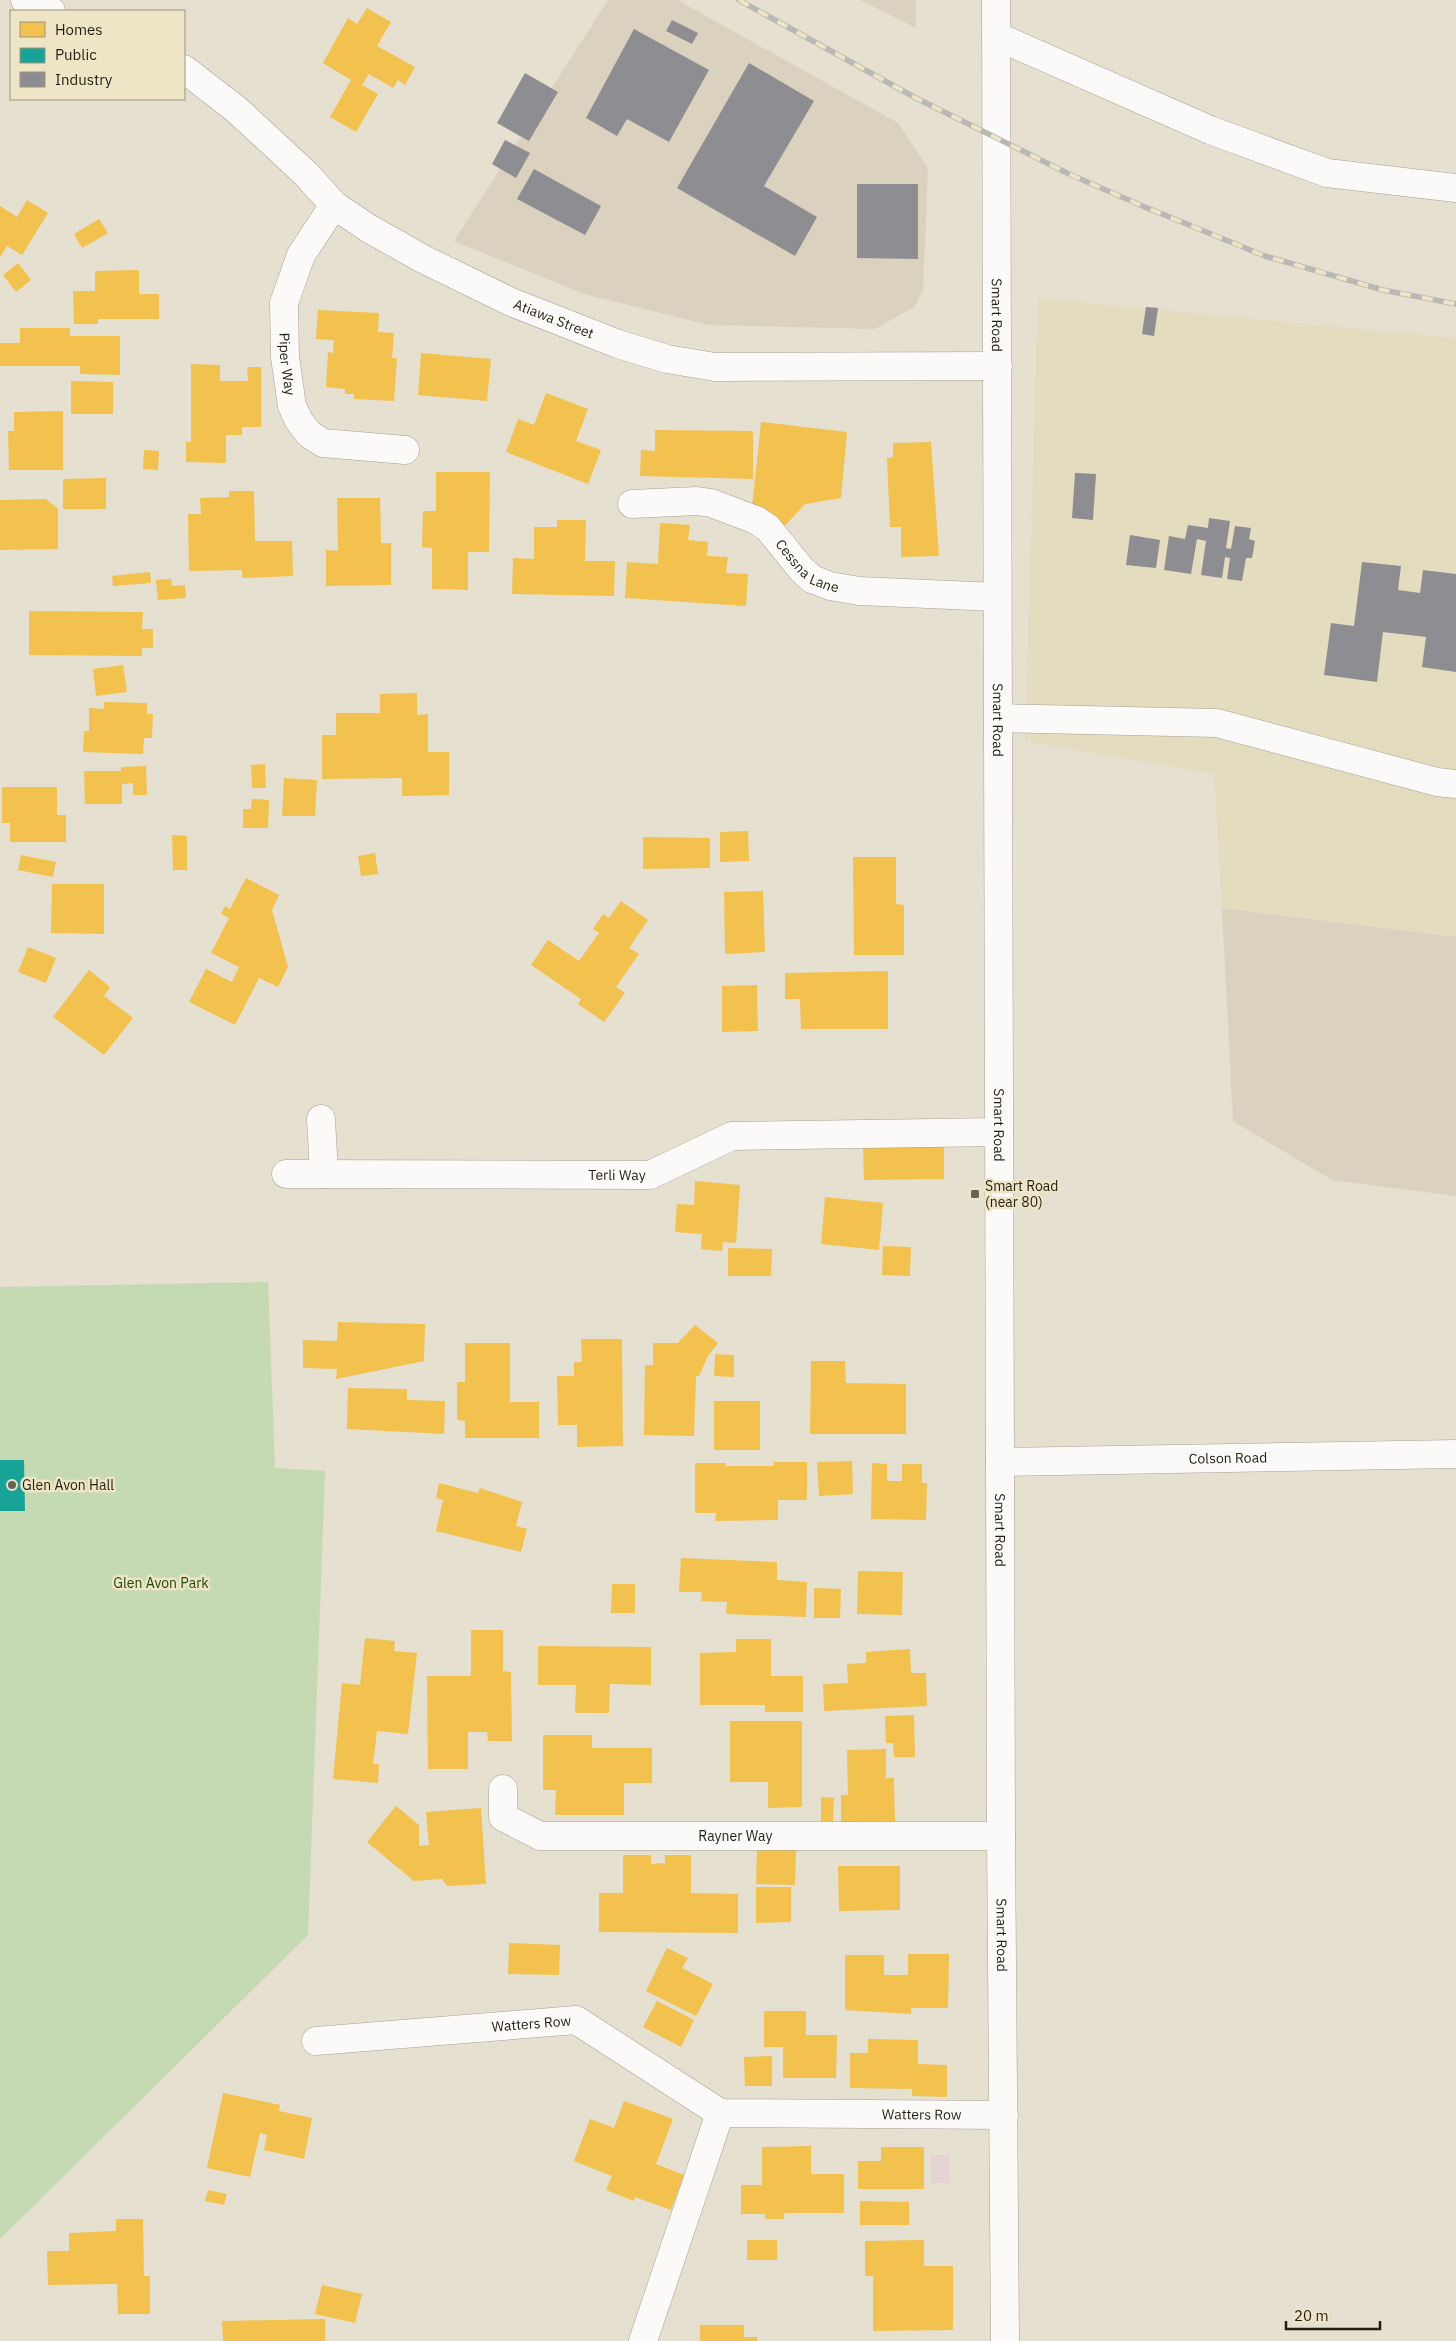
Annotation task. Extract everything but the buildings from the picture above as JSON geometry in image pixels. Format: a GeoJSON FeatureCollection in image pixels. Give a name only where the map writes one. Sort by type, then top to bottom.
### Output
{"type":"FeatureCollection","features":[{"type":"Feature","properties":{"kind":"street"},"geometry":{"type":"LineString","coordinates":[[25,0],[49,10]]}},
{"type":"Feature","properties":{"kind":"street","name":"Smart Road"},"geometry":{"type":"LineString","coordinates":[[996,0],[1001,1836],[1005,2341]]}},
{"type":"Feature","properties":{"kind":"street"},"geometry":{"type":"LineString","coordinates":[[996,36],[1210,130],[1327,173],[1456,188]]}},
{"type":"Feature","properties":{"kind":"street","name":"Atiawa Street"},"geometry":{"type":"LineString","coordinates":[[185,71],[237,110],[306,174],[334,205],[368,228],[423,259],[511,302],[618,344],[667,359],[715,367],[998,366]]}},
{"type":"Feature","properties":{"kind":"street","name":"Piper Way"},"geometry":{"type":"LineString","coordinates":[[334,205],[301,255],[284,303],[285,357],[292,406],[298,421],[309,434],[323,443],[405,450]]}},
{"type":"Feature","properties":{"kind":"street","name":"Cessna Lane"},"geometry":{"type":"LineString","coordinates":[[632,504],[697,501],[756,520],[768,528],[802,570],[812,578],[830,586],[859,591],[997,597]]}},
{"type":"Feature","properties":{"kind":"street"},"geometry":{"type":"LineString","coordinates":[[998,718],[1217,723],[1437,782],[1456,784]]}},
{"type":"Feature","properties":{"kind":"street"},"geometry":{"type":"LineString","coordinates":[[322,1119],[324,1174]]}},
{"type":"Feature","properties":{"kind":"street","name":"Terli Way"},"geometry":{"type":"LineString","coordinates":[[286,1174],[650,1175],[732,1136],[999,1132]]}},
{"type":"Feature","properties":{"kind":"street","name":"Colson Road"},"geometry":{"type":"LineString","coordinates":[[1000,1462],[1456,1454]]}},
{"type":"Feature","properties":{"kind":"street","name":"Rayner Way"},"geometry":{"type":"LineString","coordinates":[[503,1789],[503,1817],[540,1836],[1001,1836]]}},
{"type":"Feature","properties":{"kind":"street","name":"Watters Row"},"geometry":{"type":"LineString","coordinates":[[316,2041],[576,2020],[720,2112],[1004,2115]]}},
{"type":"Feature","properties":{"kind":"street"},"geometry":{"type":"LineString","coordinates":[[643,2341],[720,2112]]}},
{"type":"Feature","properties":{"kind":"shaded area"},"geometry":{"type":"Polygon","coordinates":[[[608,0],[677,0],[898,123],[928,168],[923,290],[914,307],[875,329],[709,325],[584,294],[454,241],[608,0]]]}},
{"type":"Feature","properties":{"kind":"shaded area"},"geometry":{"type":"Polygon","coordinates":[[[860,0],[916,0],[916,28],[860,0]]]}},
{"type":"Feature","properties":{"kind":"shaded area"},"geometry":{"type":"Polygon","coordinates":[[[1038,298],[1456,338],[1456,937],[1222,908],[1214,774],[1025,741],[1038,298]]]}},
{"type":"Feature","properties":{"kind":"shaded area"},"geometry":{"type":"Polygon","coordinates":[[[1222,908],[1456,937],[1456,1196],[1332,1180],[1233,1121],[1222,908]]]}},
{"type":"Feature","properties":{"kind":"green space","name":"Glen Avon Park"},"geometry":{"type":"Polygon","coordinates":[[[268,1282],[275,1468],[325,1471],[308,1935],[0,2239],[0,1287],[268,1282]]]}},
{"type":"Feature","properties":{"kind":"railway"},"geometry":{"type":"LineString","coordinates":[[739,0],[914,97],[1069,174],[1145,207],[1265,256],[1383,290],[1456,304]]}},
{"type":"Feature","properties":{"kind":"place","name":"Smart Road (near 80)"},"geometry":{"type":"Point","coordinates":[975,1194]}},
{"type":"Feature","properties":{"kind":"place","name":"Glen Avon Hall"},"geometry":{"type":"Point","coordinates":[12,1485]}}]}
